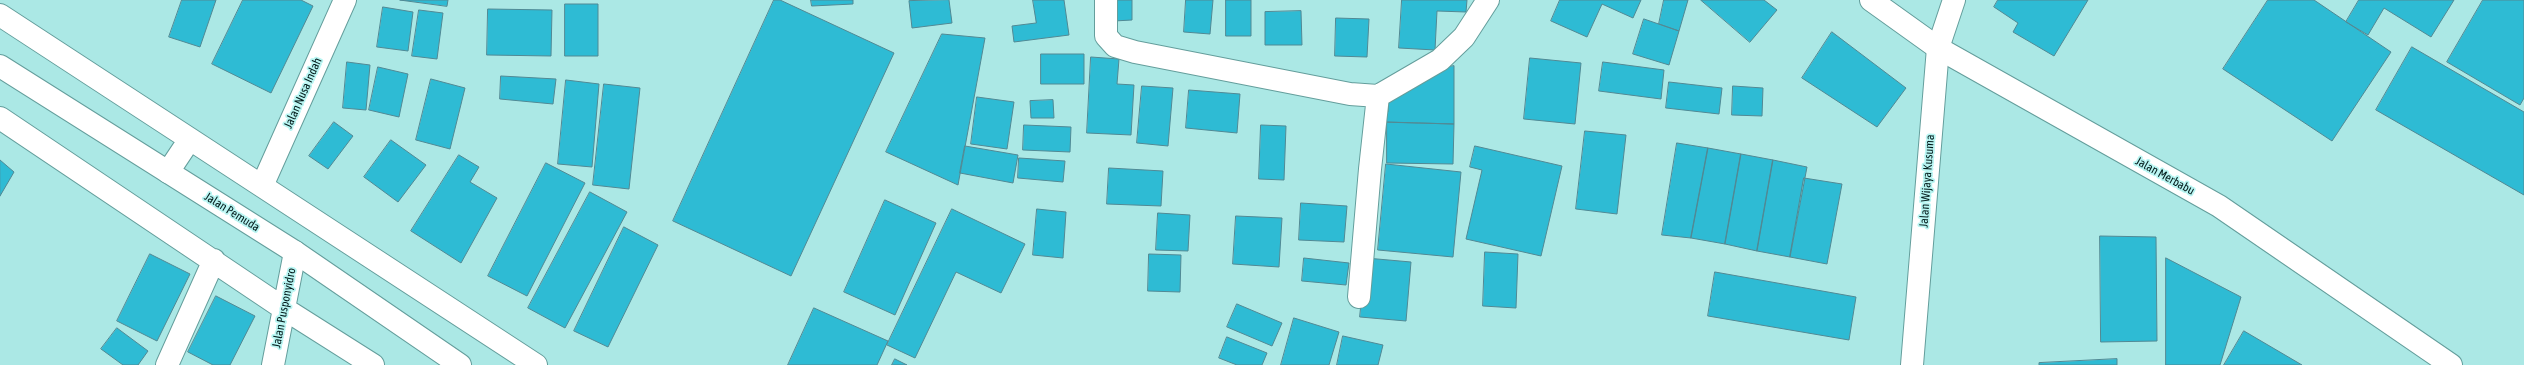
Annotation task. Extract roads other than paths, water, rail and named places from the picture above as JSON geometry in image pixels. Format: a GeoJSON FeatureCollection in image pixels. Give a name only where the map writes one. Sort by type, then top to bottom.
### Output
{"type":"FeatureCollection","features":[{"type":"Feature","properties":{"kind":"street","name":"Jalan Nusa Indah"},"geometry":{"type":"LineString","coordinates":[[262,186],[345,0]]}},
{"type":"Feature","properties":{"kind":"street"},"geometry":{"type":"LineString","coordinates":[[1106,0],[1106,36],[1115,46],[1135,52],[1342,92],[1378,96],[1440,60],[1464,37],[1488,0]]}},
{"type":"Feature","properties":{"kind":"street","name":"Jalan Merbabu"},"geometry":{"type":"LineString","coordinates":[[1871,0],[1938,48],[2219,206],[2451,365]]}},
{"type":"Feature","properties":{"kind":"street","name":"Jalan Wijaya Kusuma"},"geometry":{"type":"LineString","coordinates":[[1912,365],[1938,48],[1954,0]]}},
{"type":"Feature","properties":{"kind":"street"},"geometry":{"type":"LineString","coordinates":[[0,15],[536,365]]}},
{"type":"Feature","properties":{"kind":"street","name":"Jalan Pemuda"},"geometry":{"type":"LineString","coordinates":[[0,66],[295,252],[460,365]]}},
{"type":"Feature","properties":{"kind":"street"},"geometry":{"type":"LineString","coordinates":[[1359,297],[1378,96]]}},
{"type":"Feature","properties":{"kind":"street"},"geometry":{"type":"LineString","coordinates":[[0,118],[214,260],[283,308],[373,365]]}},
{"type":"Feature","properties":{"kind":"street"},"geometry":{"type":"LineString","coordinates":[[168,172],[190,139]]}},
{"type":"Feature","properties":{"kind":"street","name":"Jalan Pusponyidro"},"geometry":{"type":"LineString","coordinates":[[273,365],[295,252]]}},
{"type":"Feature","properties":{"kind":"street"},"geometry":{"type":"LineString","coordinates":[[167,365],[214,260]]}}]}
